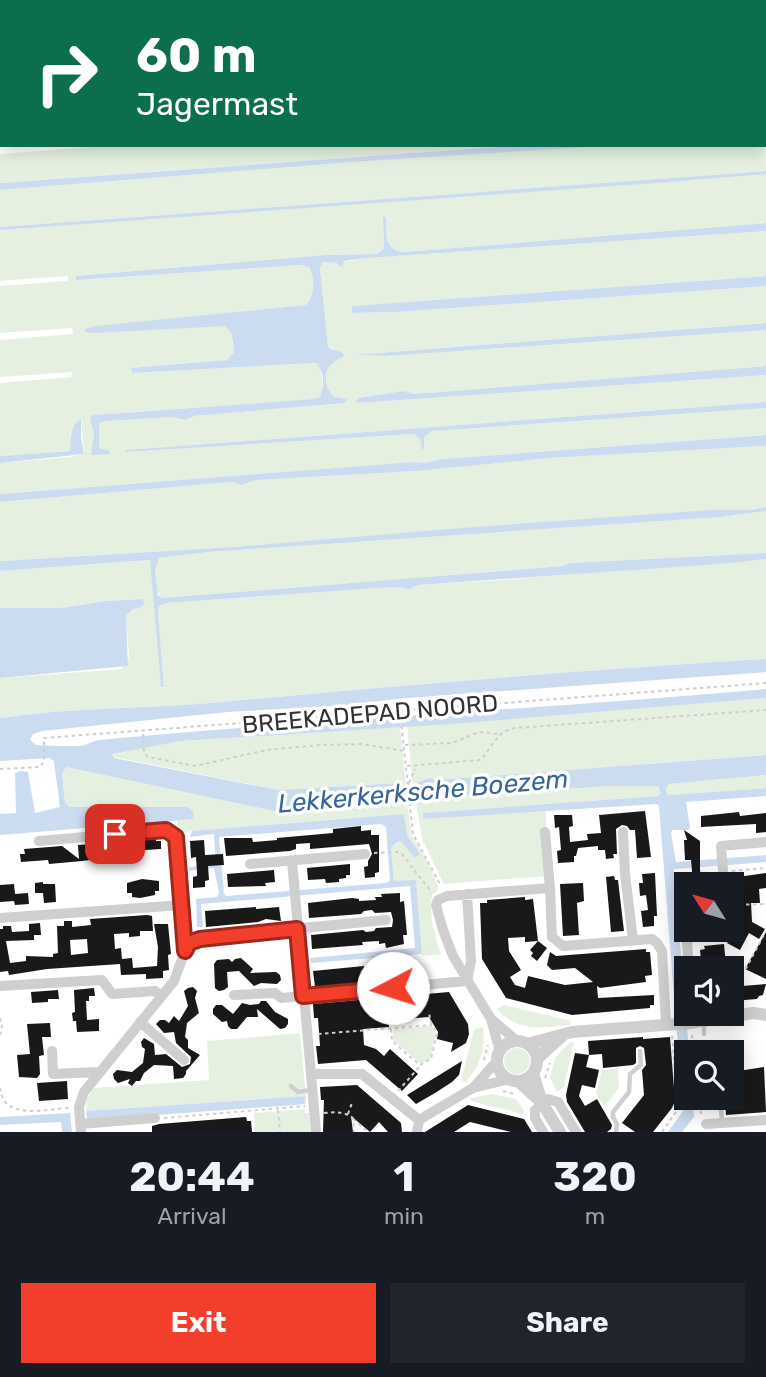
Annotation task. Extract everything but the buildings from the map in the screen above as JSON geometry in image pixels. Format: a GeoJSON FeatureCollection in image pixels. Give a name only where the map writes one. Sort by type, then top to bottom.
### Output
{"type":"FeatureCollection","features":[{"type":"Feature","properties":{"kind":"street"},"geometry":{"type":"LineString","coordinates":[[39,841],[166,830],[174,833],[177,841],[185,951]]}},
{"type":"Feature","properties":{"kind":"street"},"geometry":{"type":"LineString","coordinates":[[545,832],[552,937],[564,946],[652,939],[662,951],[674,999]]}},
{"type":"Feature","properties":{"kind":"street"},"geometry":{"type":"LineString","coordinates":[[623,832],[633,940]]}},
{"type":"Feature","properties":{"kind":"street"},"geometry":{"type":"LineString","coordinates":[[723,872],[722,846],[766,842]]}},
{"type":"Feature","properties":{"kind":"street"},"geometry":{"type":"LineString","coordinates":[[250,864],[365,854]]}},
{"type":"Feature","properties":{"kind":"street"},"geometry":{"type":"LineString","coordinates":[[292,861],[316,1132]]}},
{"type":"Feature","properties":{"kind":"street"},"geometry":{"type":"LineString","coordinates":[[544,1059],[491,1019],[453,956],[436,905],[441,899],[549,879]]}},
{"type":"Feature","properties":{"kind":"street"},"geometry":{"type":"LineString","coordinates":[[467,894],[471,961],[467,981]]}},
{"type":"Feature","properties":{"kind":"street"},"geometry":{"type":"LineString","coordinates":[[0,918],[182,905]]}},
{"type":"Feature","properties":{"kind":"street"},"geometry":{"type":"LineString","coordinates":[[155,1118],[81,1128],[79,1107],[84,1092],[98,1072],[174,981],[189,943],[200,939],[386,920]]}},
{"type":"Feature","properties":{"kind":"street"},"geometry":{"type":"LineString","coordinates":[[0,986],[102,980],[112,994],[155,991],[161,997]]}},
{"type":"Feature","properties":{"kind":"street"},"geometry":{"type":"LineString","coordinates":[[234,995],[275,993],[281,998],[467,981]]}},
{"type":"Feature","properties":{"kind":"street"},"geometry":{"type":"LineString","coordinates":[[744,1015],[766,1015]]}},
{"type":"Feature","properties":{"kind":"street"},"geometry":{"type":"LineString","coordinates":[[491,1019],[502,1074],[542,1103],[560,1132]]}},
{"type":"Feature","properties":{"kind":"street"},"geometry":{"type":"LineString","coordinates":[[140,1022],[184,1060]]}},
{"type":"Feature","properties":{"kind":"street"},"geometry":{"type":"LineString","coordinates":[[473,1088],[507,1044],[563,1035],[638,1032],[674,1024]]}},
{"type":"Feature","properties":{"kind":"street"},"geometry":{"type":"LineString","coordinates":[[542,1103],[539,1076],[544,1059],[563,1035]]}},
{"type":"Feature","properties":{"kind":"street"},"geometry":{"type":"LineString","coordinates":[[52,1051],[53,1074],[98,1072]]}},
{"type":"Feature","properties":{"kind":"street"},"geometry":{"type":"LineString","coordinates":[[311,1074],[362,1074],[419,1120]]}},
{"type":"Feature","properties":{"kind":"street"},"geometry":{"type":"LineString","coordinates":[[417,1132],[419,1120],[473,1088],[539,1076]]}},
{"type":"Feature","properties":{"kind":"street"},"geometry":{"type":"LineString","coordinates":[[543,1132],[535,1118],[536,1110],[548,1100],[558,1102],[576,1132]]}},
{"type":"Feature","properties":{"kind":"street"},"geometry":{"type":"LineString","coordinates":[[706,1124],[766,1120]]}},
{"type":"Feature","properties":{"kind":"lane"},"geometry":{"type":"LineString","coordinates":[[617,1132],[613,1112],[629,1092],[630,1074],[641,1065],[640,1051]]}},
{"type":"Feature","properties":{"kind":"lane"},"geometry":{"type":"LineString","coordinates":[[291,1086],[298,1092],[312,1090]]}},
{"type":"Feature","properties":{"kind":"lane"},"geometry":{"type":"LineString","coordinates":[[721,1110],[722,1123]]}},
{"type":"Feature","properties":{"kind":"path","name":"BREEKADEPAD NOORD"},"geometry":{"type":"LineString","coordinates":[[0,769],[40,767],[44,761],[44,738],[143,734],[766,683]]}},
{"type":"Feature","properties":{"kind":"path"},"geometry":{"type":"LineString","coordinates":[[404,745],[452,743],[479,732],[500,734],[514,728],[766,709]]}},
{"type":"Feature","properties":{"kind":"path"},"geometry":{"type":"LineString","coordinates":[[400,713],[413,834],[441,899]]}},
{"type":"Feature","properties":{"kind":"path"},"geometry":{"type":"LineString","coordinates":[[143,734],[144,752],[148,757],[195,766],[239,755],[320,745],[361,744],[405,751]]}},
{"type":"Feature","properties":{"kind":"path"},"geometry":{"type":"LineString","coordinates":[[407,766],[480,760],[500,734]]}},
{"type":"Feature","properties":{"kind":"path"},"geometry":{"type":"LineString","coordinates":[[409,784],[416,767]]}},
{"type":"Feature","properties":{"kind":"path"},"geometry":{"type":"LineString","coordinates":[[365,854],[402,854],[441,899]]}},
{"type":"Feature","properties":{"kind":"path"},"geometry":{"type":"LineString","coordinates":[[722,865],[766,868]]}},
{"type":"Feature","properties":{"kind":"path"},"geometry":{"type":"LineString","coordinates":[[744,905],[766,904]]}},
{"type":"Feature","properties":{"kind":"path"},"geometry":{"type":"LineString","coordinates":[[744,970],[766,932]]}},
{"type":"Feature","properties":{"kind":"path"},"geometry":{"type":"LineString","coordinates":[[393,988],[396,1028]]}},
{"type":"Feature","properties":{"kind":"path"},"geometry":{"type":"LineString","coordinates":[[392,1098],[420,1065],[430,1059],[437,1033],[429,1011]]}},
{"type":"Feature","properties":{"kind":"path"},"geometry":{"type":"LineString","coordinates":[[0,1018],[0,1036]]}},
{"type":"Feature","properties":{"kind":"path"},"geometry":{"type":"LineString","coordinates":[[307,1034],[432,1025]]}},
{"type":"Feature","properties":{"kind":"path"},"geometry":{"type":"LineString","coordinates":[[662,1132],[678,1109],[672,1034],[678,1026]]}},
{"type":"Feature","properties":{"kind":"path"},"geometry":{"type":"LineString","coordinates":[[391,1028],[392,1041],[420,1065]]}},
{"type":"Feature","properties":{"kind":"path"},"geometry":{"type":"LineString","coordinates":[[483,1064],[489,1044]]}},
{"type":"Feature","properties":{"kind":"path"},"geometry":{"type":"LineString","coordinates":[[539,1076],[544,1059]]}},
{"type":"Feature","properties":{"kind":"path"},"geometry":{"type":"LineString","coordinates":[[0,1087],[1,1097],[18,1111],[79,1107]]}},
{"type":"Feature","properties":{"kind":"path"},"geometry":{"type":"LineString","coordinates":[[348,1115],[352,1103]]}},
{"type":"Feature","properties":{"kind":"path"},"geometry":{"type":"LineString","coordinates":[[278,1109],[280,1132]]}},
{"type":"Feature","properties":{"kind":"path"},"geometry":{"type":"LineString","coordinates":[[155,1118],[278,1109],[313,1110],[343,1112],[368,1132]]}},
{"type":"Feature","properties":{"kind":"path"},"geometry":{"type":"LineString","coordinates":[[700,1110],[706,1124]]}},
{"type":"Feature","properties":{"kind":"path"},"geometry":{"type":"LineString","coordinates":[[353,1118],[354,1132]]}},
{"type":"Feature","properties":{"kind":"green space"},"geometry":{"type":"Polygon","coordinates":[[[93,147],[497,147],[0,183],[0,154],[93,147]]]}},
{"type":"Feature","properties":{"kind":"green space"},"geometry":{"type":"Polygon","coordinates":[[[590,147],[765,147],[766,171],[0,227],[0,190],[368,161],[590,147]]]}},
{"type":"Feature","properties":{"kind":"green space"},"geometry":{"type":"Polygon","coordinates":[[[766,174],[766,223],[403,252],[389,244],[386,217],[383,217],[384,248],[377,254],[325,255],[75,276],[76,280],[301,265],[309,267],[312,276],[312,291],[306,305],[89,328],[96,333],[212,325],[230,329],[234,352],[227,360],[131,368],[132,373],[316,363],[321,368],[323,391],[320,397],[312,399],[95,415],[90,420],[94,433],[93,448],[90,452],[109,451],[99,448],[99,423],[172,417],[185,420],[194,416],[345,403],[346,399],[331,394],[326,382],[328,369],[343,356],[328,346],[320,268],[323,262],[766,231],[766,276],[353,306],[353,313],[766,286],[766,323],[352,355],[388,356],[766,330],[766,366],[415,394],[403,391],[358,398],[358,403],[766,375],[766,402],[126,452],[414,434],[420,439],[422,448],[424,437],[432,431],[766,408],[766,435],[0,494],[0,463],[84,454],[81,420],[71,434],[70,451],[0,456],[0,383],[71,377],[72,372],[0,377],[0,340],[73,334],[72,328],[0,333],[0,286],[67,281],[68,278],[0,281],[0,230],[766,174]]]}},
{"type":"Feature","properties":{"kind":"green space"},"geometry":{"type":"Polygon","coordinates":[[[766,446],[766,507],[750,510],[709,510],[233,547],[0,561],[0,502],[232,482],[237,484],[256,480],[417,471],[551,458],[766,446]]]}},
{"type":"Feature","properties":{"kind":"green space"},"geometry":{"type":"Polygon","coordinates":[[[766,511],[766,553],[570,563],[563,566],[162,598],[155,579],[158,558],[209,552],[721,517],[766,511]]]}},
{"type":"Feature","properties":{"kind":"green space"},"geometry":{"type":"Polygon","coordinates":[[[766,559],[766,659],[0,718],[0,678],[121,669],[129,657],[126,616],[145,602],[141,599],[61,608],[0,608],[0,571],[151,560],[162,688],[158,612],[159,606],[166,603],[394,587],[413,588],[418,585],[766,559]]]}},
{"type":"Feature","properties":{"kind":"green space"},"geometry":{"type":"Polygon","coordinates":[[[766,698],[766,755],[436,780],[430,778],[413,786],[407,726],[766,698]]]}},
{"type":"Feature","properties":{"kind":"green space"},"geometry":{"type":"Polygon","coordinates":[[[400,727],[406,786],[398,783],[278,790],[114,757],[112,753],[181,741],[400,727]]]}},
{"type":"Feature","properties":{"kind":"green space"},"geometry":{"type":"Polygon","coordinates":[[[66,767],[274,811],[403,800],[406,797],[412,836],[429,864],[439,889],[432,895],[431,911],[441,954],[422,956],[416,881],[394,882],[391,848],[402,841],[415,857],[407,835],[404,814],[177,834],[177,820],[194,818],[187,807],[69,807],[65,803],[62,773],[66,767]]]}},
{"type":"Feature","properties":{"kind":"green space"},"geometry":{"type":"Polygon","coordinates":[[[766,775],[766,788],[669,795],[666,793],[669,784],[766,775]]]}},
{"type":"Feature","properties":{"kind":"green space"},"geometry":{"type":"Polygon","coordinates":[[[613,786],[658,786],[661,793],[658,796],[423,813],[424,819],[546,810],[547,876],[444,884],[422,839],[415,796],[418,798],[613,786]]]}},
{"type":"Feature","properties":{"kind":"green space"},"geometry":{"type":"Polygon","coordinates":[[[504,1005],[571,1021],[570,1025],[521,1025],[497,1009],[504,1005]]]}},
{"type":"Feature","properties":{"kind":"green space"},"geometry":{"type":"Polygon","coordinates":[[[432,1026],[436,1033],[430,1059],[421,1064],[393,1040],[393,1029],[432,1026]]]}},
{"type":"Feature","properties":{"kind":"green space"},"geometry":{"type":"Polygon","coordinates":[[[483,1027],[484,1042],[478,1063],[466,1082],[461,1081],[474,1029],[483,1027]]]}},
{"type":"Feature","properties":{"kind":"green space"},"geometry":{"type":"Polygon","coordinates":[[[300,1033],[306,1096],[86,1111],[87,1099],[94,1088],[209,1080],[207,1041],[300,1033]]]}},
{"type":"Feature","properties":{"kind":"green space"},"geometry":{"type":"Polygon","coordinates":[[[570,1042],[574,1042],[564,1087],[557,1092],[550,1078],[555,1058],[570,1042]]]}},
{"type":"Feature","properties":{"kind":"green space"},"geometry":{"type":"Polygon","coordinates":[[[517,1048],[526,1052],[530,1061],[526,1070],[517,1074],[508,1070],[504,1061],[508,1052],[517,1048]]]}},
{"type":"Feature","properties":{"kind":"green space"},"geometry":{"type":"Polygon","coordinates":[[[618,1068],[619,1088],[604,1107],[596,1093],[602,1070],[618,1068]]]}},
{"type":"Feature","properties":{"kind":"green space"},"geometry":{"type":"Polygon","coordinates":[[[492,1094],[516,1099],[524,1111],[523,1114],[471,1101],[471,1098],[492,1094]]]}},
{"type":"Feature","properties":{"kind":"green space"},"geometry":{"type":"Polygon","coordinates":[[[304,1109],[305,1113],[309,1113],[311,1132],[255,1132],[254,1113],[304,1109]]]}},
{"type":"Feature","properties":{"kind":"water"},"geometry":{"type":"Polygon","coordinates":[[[497,147],[590,147],[368,161],[0,190],[0,183],[497,147]]]}},
{"type":"Feature","properties":{"kind":"water"},"geometry":{"type":"Polygon","coordinates":[[[766,171],[766,174],[669,182],[0,230],[0,227],[766,171]]]}},
{"type":"Feature","properties":{"kind":"water"},"geometry":{"type":"Polygon","coordinates":[[[383,217],[386,217],[389,244],[403,252],[766,223],[766,231],[368,258],[345,261],[341,267],[337,263],[323,262],[320,268],[328,346],[342,352],[344,356],[328,369],[326,382],[335,397],[347,399],[345,403],[194,416],[185,420],[172,417],[108,421],[99,423],[99,448],[110,451],[110,454],[91,455],[94,433],[91,416],[312,399],[320,397],[323,379],[316,363],[132,373],[131,368],[227,360],[234,352],[231,334],[225,326],[85,332],[85,329],[95,326],[306,305],[313,286],[309,267],[301,265],[76,280],[75,276],[325,255],[377,254],[384,248],[383,217]]]}},
{"type":"Feature","properties":{"kind":"water"},"geometry":{"type":"Polygon","coordinates":[[[766,276],[766,286],[352,313],[352,306],[766,276]]]}},
{"type":"Feature","properties":{"kind":"water"},"geometry":{"type":"Polygon","coordinates":[[[766,323],[766,330],[388,356],[352,355],[766,323]]]}},
{"type":"Feature","properties":{"kind":"water"},"geometry":{"type":"Polygon","coordinates":[[[766,366],[766,375],[356,401],[358,398],[403,391],[415,394],[766,366]]]}},
{"type":"Feature","properties":{"kind":"water"},"geometry":{"type":"Polygon","coordinates":[[[766,402],[766,408],[432,431],[424,437],[424,449],[420,439],[414,434],[126,452],[126,450],[766,402]]]}},
{"type":"Feature","properties":{"kind":"water"},"geometry":{"type":"Polygon","coordinates":[[[81,419],[84,454],[0,463],[0,456],[70,451],[73,429],[81,419]]]}},
{"type":"Feature","properties":{"kind":"water"},"geometry":{"type":"Polygon","coordinates":[[[766,435],[766,446],[551,458],[417,471],[256,480],[241,485],[232,482],[0,502],[0,494],[766,435]]]}},
{"type":"Feature","properties":{"kind":"water"},"geometry":{"type":"Polygon","coordinates":[[[766,507],[766,511],[721,517],[209,552],[159,558],[155,570],[158,595],[162,598],[563,566],[570,563],[766,553],[766,559],[720,564],[418,585],[410,589],[394,587],[166,603],[159,606],[158,612],[164,687],[161,687],[150,560],[0,571],[0,561],[233,547],[766,507]]]}},
{"type":"Feature","properties":{"kind":"water"},"geometry":{"type":"Polygon","coordinates":[[[142,599],[145,602],[142,607],[133,609],[126,616],[128,666],[0,678],[0,608],[61,608],[142,599]]]}},
{"type":"Feature","properties":{"kind":"water","name":"Lekkerkerksche Boezem"},"geometry":{"type":"Polygon","coordinates":[[[766,659],[766,672],[228,712],[42,731],[33,734],[30,740],[36,745],[82,746],[98,740],[181,733],[766,689],[766,698],[452,724],[181,741],[112,754],[114,758],[278,790],[398,783],[410,785],[430,778],[436,780],[766,755],[766,775],[669,784],[666,788],[669,795],[766,788],[766,796],[686,802],[690,828],[673,830],[671,833],[676,862],[766,855],[766,862],[674,869],[674,942],[680,942],[681,956],[674,956],[674,997],[657,804],[423,819],[423,813],[658,796],[661,793],[658,786],[613,786],[418,798],[415,796],[403,800],[274,811],[66,767],[62,774],[65,802],[69,807],[187,807],[193,811],[194,819],[0,835],[0,814],[16,813],[15,773],[28,772],[35,813],[60,807],[54,761],[49,758],[0,761],[0,718],[766,659]]]}},
{"type":"Feature","properties":{"kind":"water"},"geometry":{"type":"Polygon","coordinates":[[[404,814],[407,835],[420,854],[415,858],[401,841],[391,848],[394,881],[416,880],[422,954],[311,963],[310,958],[415,948],[410,886],[201,904],[203,927],[197,927],[196,899],[217,897],[219,893],[214,868],[189,871],[189,867],[216,864],[214,834],[190,837],[192,831],[404,814]],[[381,824],[219,837],[224,893],[226,896],[386,883],[390,881],[386,827],[381,824]]]}},
{"type":"Feature","properties":{"kind":"water"},"geometry":{"type":"Polygon","coordinates":[[[676,1026],[687,1026],[688,1040],[677,1040],[676,1026]]]}},
{"type":"Feature","properties":{"kind":"water"},"geometry":{"type":"Polygon","coordinates":[[[306,1096],[305,1104],[87,1120],[86,1111],[306,1096]]]}},
{"type":"Feature","properties":{"kind":"water"},"geometry":{"type":"Polygon","coordinates":[[[693,1110],[694,1117],[682,1132],[668,1132],[683,1111],[693,1110]]]}},
{"type":"Feature","properties":{"kind":"water"},"geometry":{"type":"Polygon","coordinates":[[[70,1113],[72,1132],[62,1132],[61,1122],[0,1125],[0,1117],[70,1113]]]}},
{"type":"Feature","properties":{"kind":"route"},"geometry":{"type":"LineString","coordinates":[[115,834],[166,830],[174,833],[177,841],[185,951],[189,943],[208,937],[297,929],[303,996],[393,988]]}}]}
